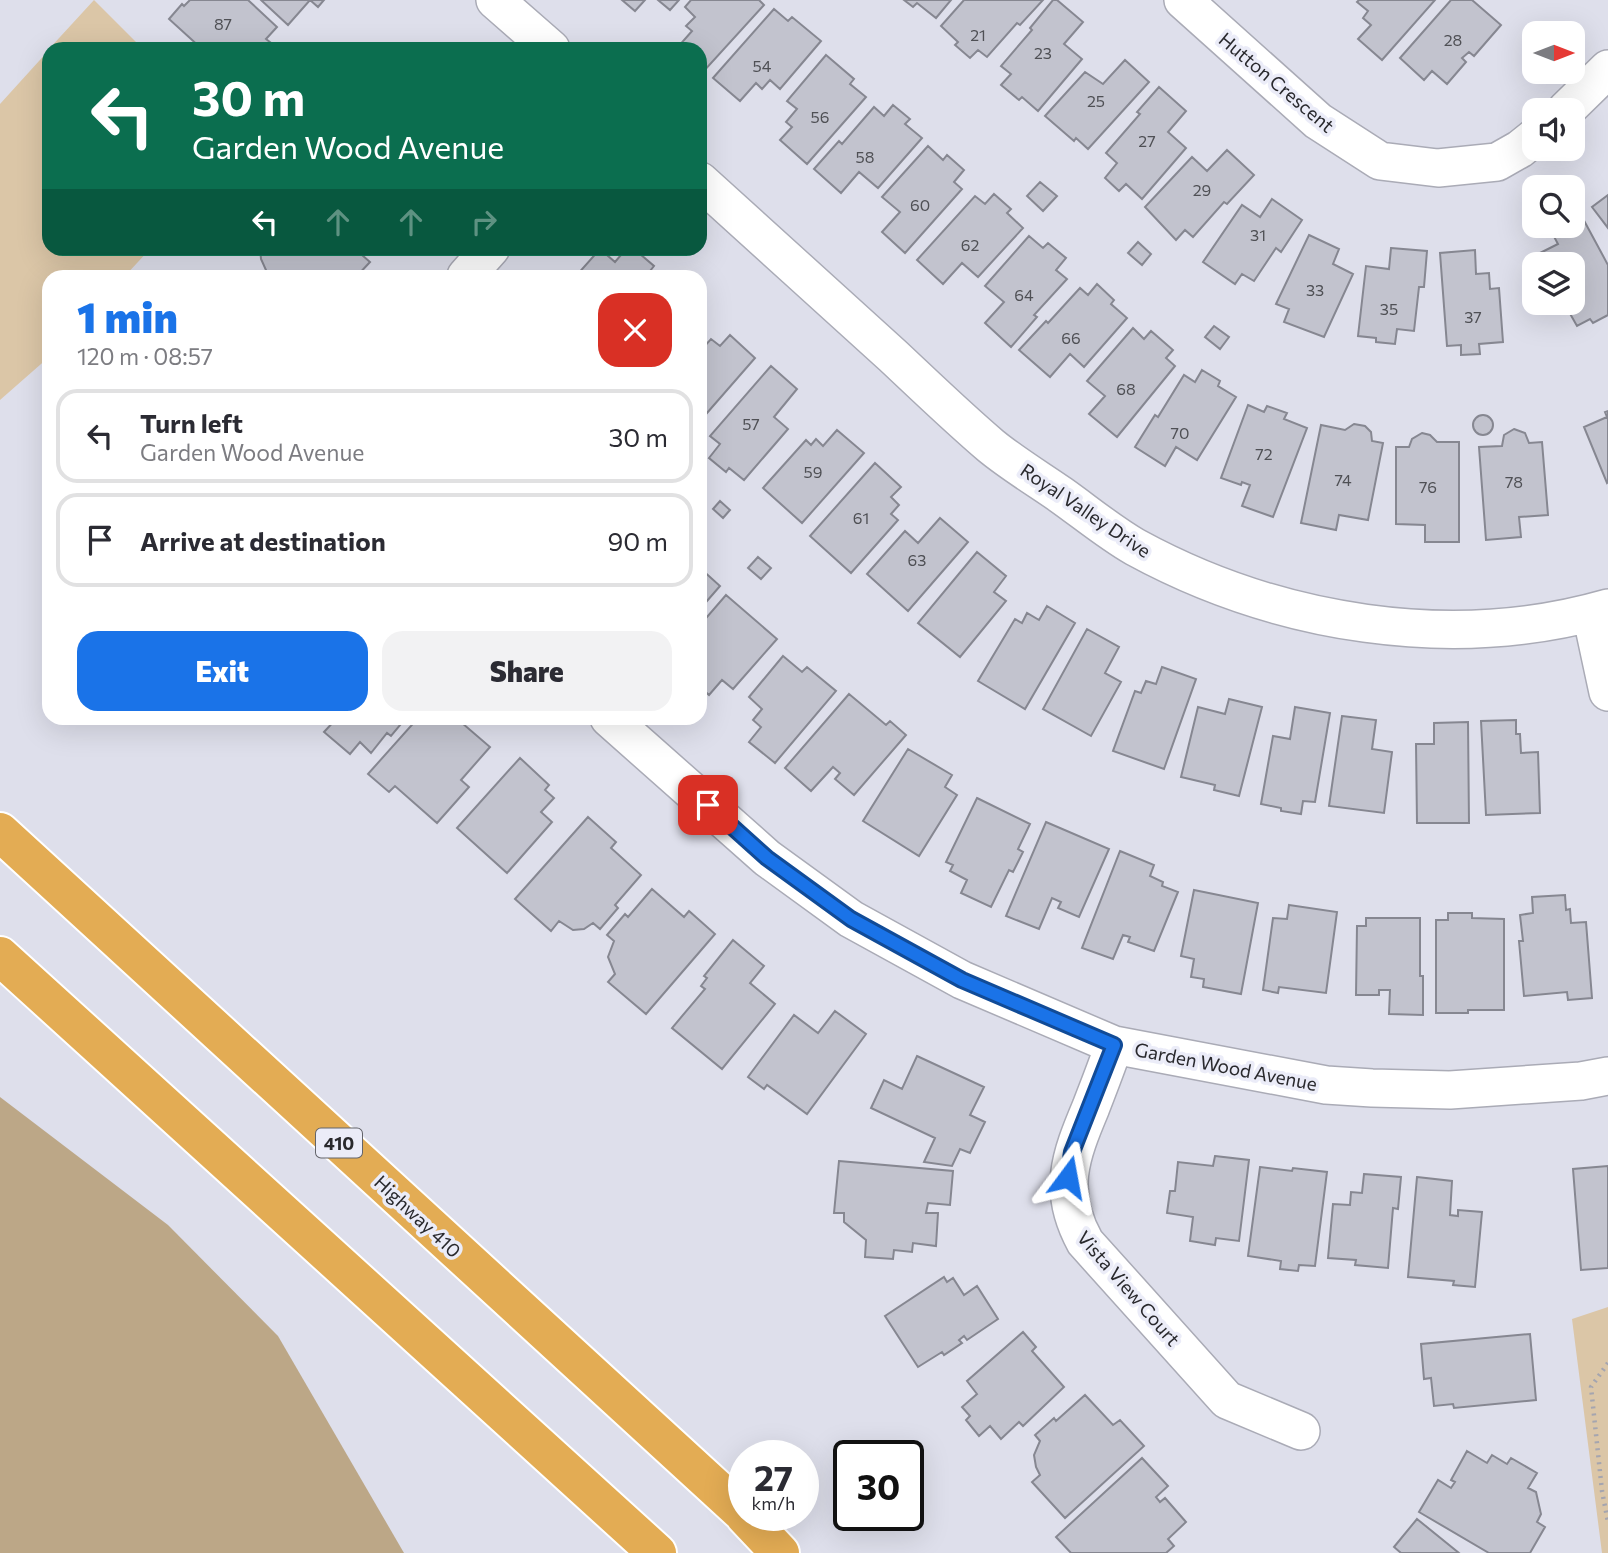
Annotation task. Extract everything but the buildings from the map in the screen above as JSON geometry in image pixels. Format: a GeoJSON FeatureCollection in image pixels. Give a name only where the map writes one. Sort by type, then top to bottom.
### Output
{"type":"FeatureCollection","features":[{"type":"Feature","properties":{"kind":"highway","name":"Highway 410"},"geometry":{"type":"LineString","coordinates":[[0,832],[728,1500]]}},
{"type":"Feature","properties":{"kind":"highway"},"geometry":{"type":"LineString","coordinates":[[0,956],[657,1553]]}},
{"type":"Feature","properties":{"kind":"highway","name":"Highway 410"},"geometry":{"type":"LineString","coordinates":[[759,1531],[780,1553]]}},
{"type":"Feature","properties":{"kind":"street"},"geometry":{"type":"LineString","coordinates":[[495,0],[543,42]]}},
{"type":"Feature","properties":{"kind":"street","name":"Hutton Crescent"},"geometry":{"type":"LineString","coordinates":[[1183,0],[1318,121],[1380,161],[1438,168],[1497,162],[1522,147]]}},
{"type":"Feature","properties":{"kind":"street"},"geometry":{"type":"LineString","coordinates":[[1578,98],[1608,69]]}},
{"type":"Feature","properties":{"kind":"street","name":"Royal Valley Drive"},"geometry":{"type":"LineString","coordinates":[[707,187],[992,447],[1132,545],[1182,570],[1272,604],[1317,616],[1373,624],[1432,629],[1480,628],[1539,623],[1599,610]]}},
{"type":"Feature","properties":{"kind":"street"},"geometry":{"type":"LineString","coordinates":[[471,270],[484,256]]}},
{"type":"Feature","properties":{"kind":"street"},"geometry":{"type":"LineString","coordinates":[[1599,610],[1608,692]]}},
{"type":"Feature","properties":{"kind":"street","name":"Garden Wood Avenue"},"geometry":{"type":"LineString","coordinates":[[617,725],[767,858],[851,919],[962,980],[1114,1045],[1326,1085],[1372,1088],[1450,1090],[1581,1081],[1608,1076]]}},
{"type":"Feature","properties":{"kind":"street","name":"Vista View Court"},"geometry":{"type":"LineString","coordinates":[[1114,1045],[1072,1152],[1068,1177],[1069,1199],[1075,1224],[1085,1242],[1227,1400],[1301,1431]]}},
{"type":"Feature","properties":{"kind":"path"},"geometry":{"type":"LineString","coordinates":[[1608,1363],[1591,1387],[1608,1522]]}},
{"type":"Feature","properties":{"kind":"shaded area"},"geometry":{"type":"Polygon","coordinates":[[[94,0],[136,42],[55,42],[94,0]]]}},
{"type":"Feature","properties":{"kind":"shaded area"},"geometry":{"type":"Polygon","coordinates":[[[42,58],[42,256],[144,256],[131,270],[42,270],[42,363],[0,400],[0,104],[42,58]]]}},
{"type":"Feature","properties":{"kind":"shaded area"},"geometry":{"type":"Polygon","coordinates":[[[0,1097],[168,1225],[278,1336],[404,1553],[0,1553],[0,1097]]]}},
{"type":"Feature","properties":{"kind":"shaded area"},"geometry":{"type":"Polygon","coordinates":[[[1608,1307],[1608,1553],[1602,1553],[1572,1319],[1608,1307]]]}},
{"type":"Feature","properties":{"kind":"route"},"geometry":{"type":"LineString","coordinates":[[708,805],[767,858],[851,919],[962,980],[1114,1045],[1072,1152],[1068,1177]]}}]}
